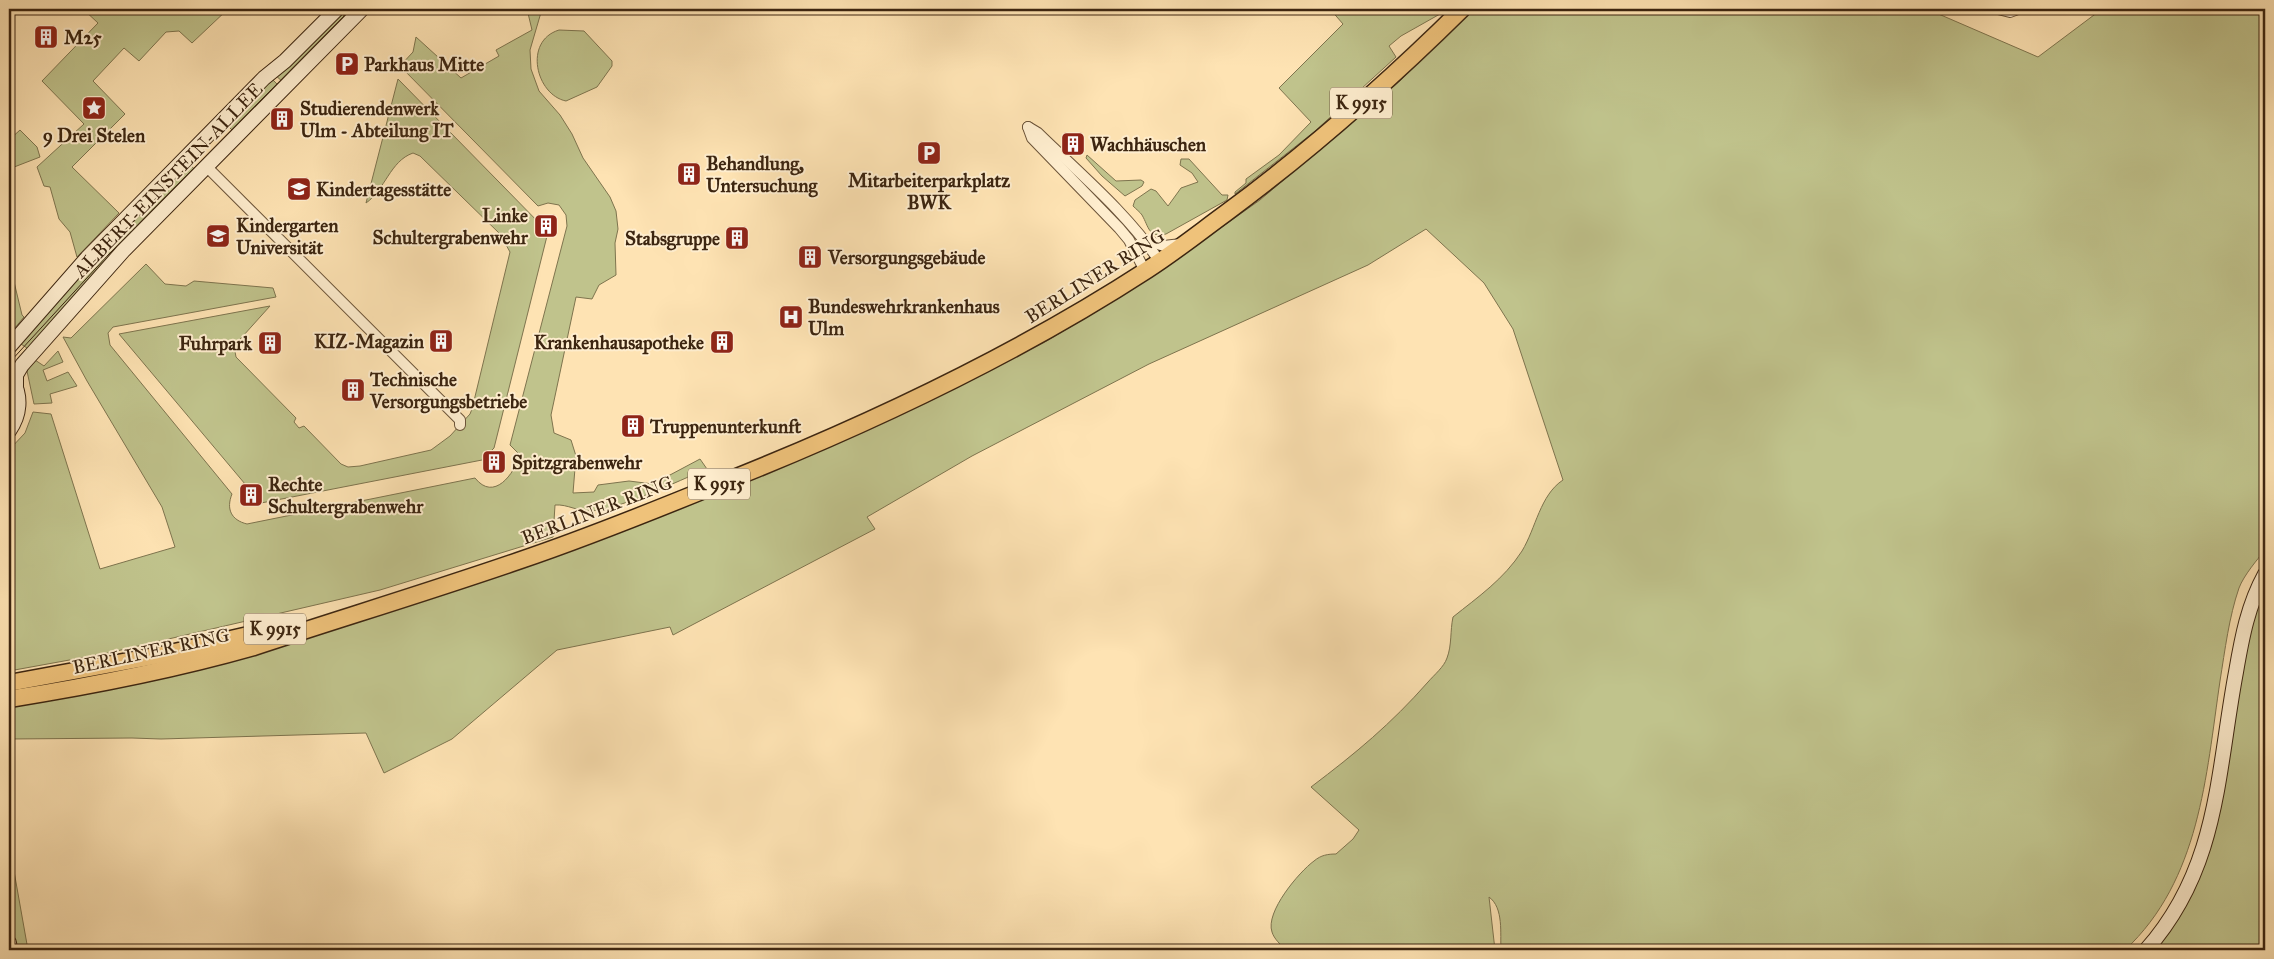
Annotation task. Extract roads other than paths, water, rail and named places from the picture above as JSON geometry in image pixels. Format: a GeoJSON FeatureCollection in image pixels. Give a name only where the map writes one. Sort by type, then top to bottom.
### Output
{"type":"FeatureCollection","features":[{"type":"Feature","properties":{"kind":"main road","name":"BERLINER RING"},"geometry":{"type":"LineString","coordinates":[[9,699],[120,680],[254,648],[518,561],[669,505],[813,446],[929,394],[1041,334],[1160,262],[1185,244],[1255,193],[1321,138],[1395,74],[1462,9]]}},
{"type":"Feature","properties":{"kind":"main road","name":"BERLINER RING"},"geometry":{"type":"LineString","coordinates":[[9,683],[157,656],[384,604]]}},
{"type":"Feature","properties":{"kind":"street","name":"ALBERT-EINSTEIN-ALLEE"},"geometry":{"type":"LineString","coordinates":[[9,347],[92,253],[264,78],[285,61],[337,9]]}},
{"type":"Feature","properties":{"kind":"street","name":"ALBERT-EINSTEIN-ALLEE"},"geometry":{"type":"LineString","coordinates":[[12,380],[26,359],[112,262],[362,9]]}},
{"type":"Feature","properties":{"kind":"street"},"geometry":{"type":"LineString","coordinates":[[1998,9],[2006,12],[2018,9]]}},
{"type":"Feature","properties":{"kind":"street"},"geometry":{"type":"LineString","coordinates":[[1145,271],[1119,228],[1032,138],[1028,127],[1044,139],[1110,203],[1145,240],[1160,262]]}},
{"type":"Feature","properties":{"kind":"street"},"geometry":{"type":"LineString","coordinates":[[191,151],[460,420],[460,425]]}},
{"type":"Feature","properties":{"kind":"street"},"geometry":{"type":"LineString","coordinates":[[1145,240],[1164,246],[1185,244]]}},
{"type":"Feature","properties":{"kind":"street"},"geometry":{"type":"LineString","coordinates":[[9,431],[18,412],[18,398],[12,380]]}},
{"type":"Feature","properties":{"kind":"street"},"geometry":{"type":"LineString","coordinates":[[2146,950],[2174,914],[2189,886],[2202,854],[2219,786],[2231,697],[2244,629],[2249,608],[2265,574]]}},
{"type":"Feature","properties":{"kind":"street"},"geometry":{"type":"LineString","coordinates":[[9,942],[10,950]]}},
{"type":"Feature","properties":{"kind":"tram line"},"geometry":{"type":"LineString","coordinates":[[9,363],[107,256],[351,9]]}},
{"type":"Feature","properties":{"kind":"place","name":"M25"},"geometry":{"type":"Point","coordinates":[46,37]}},
{"type":"Feature","properties":{"kind":"place","name":"Parkhaus Mitte"},"geometry":{"type":"Point","coordinates":[347,64]}},
{"type":"Feature","properties":{"kind":"place","name":"9 Drei Stelen"},"geometry":{"type":"Point","coordinates":[94,108]}},
{"type":"Feature","properties":{"kind":"place","name":"Studierendenwerk Ulm - Abteilung IT"},"geometry":{"type":"Point","coordinates":[282,119]}},
{"type":"Feature","properties":{"kind":"place","name":"Wachhäuschen"},"geometry":{"type":"Point","coordinates":[1073,144]}},
{"type":"Feature","properties":{"kind":"place","name":"Mitarbeiterparkplatz BWK"},"geometry":{"type":"Point","coordinates":[929,153]}},
{"type":"Feature","properties":{"kind":"place","name":"Behandlung, Untersuchung"},"geometry":{"type":"Point","coordinates":[689,174]}},
{"type":"Feature","properties":{"kind":"place","name":"Kindertagesstätte"},"geometry":{"type":"Point","coordinates":[299,189]}},
{"type":"Feature","properties":{"kind":"place","name":"Linke Schultergrabenwehr"},"geometry":{"type":"Point","coordinates":[546,226]}},
{"type":"Feature","properties":{"kind":"place","name":"Kindergarten Universität"},"geometry":{"type":"Point","coordinates":[218,236]}},
{"type":"Feature","properties":{"kind":"place","name":"Stabsgruppe"},"geometry":{"type":"Point","coordinates":[737,238]}},
{"type":"Feature","properties":{"kind":"place","name":"Versorgungsgebäude"},"geometry":{"type":"Point","coordinates":[810,257]}},
{"type":"Feature","properties":{"kind":"place","name":"Bundeswehrkrankenhaus Ulm"},"geometry":{"type":"Point","coordinates":[791,317]}},
{"type":"Feature","properties":{"kind":"place","name":"KIZ-Magazin"},"geometry":{"type":"Point","coordinates":[441,341]}},
{"type":"Feature","properties":{"kind":"place","name":"Krankenhausapotheke"},"geometry":{"type":"Point","coordinates":[722,342]}},
{"type":"Feature","properties":{"kind":"place","name":"Fuhrpark"},"geometry":{"type":"Point","coordinates":[270,343]}},
{"type":"Feature","properties":{"kind":"place","name":"Technische Versorgungsbetriebe"},"geometry":{"type":"Point","coordinates":[353,390]}},
{"type":"Feature","properties":{"kind":"place","name":"Truppenunterkunft"},"geometry":{"type":"Point","coordinates":[633,426]}},
{"type":"Feature","properties":{"kind":"place","name":"Spitzgrabenwehr"},"geometry":{"type":"Point","coordinates":[494,462]}},
{"type":"Feature","properties":{"kind":"place","name":"Rechte Schultergrabenwehr"},"geometry":{"type":"Point","coordinates":[251,495]}}]}
